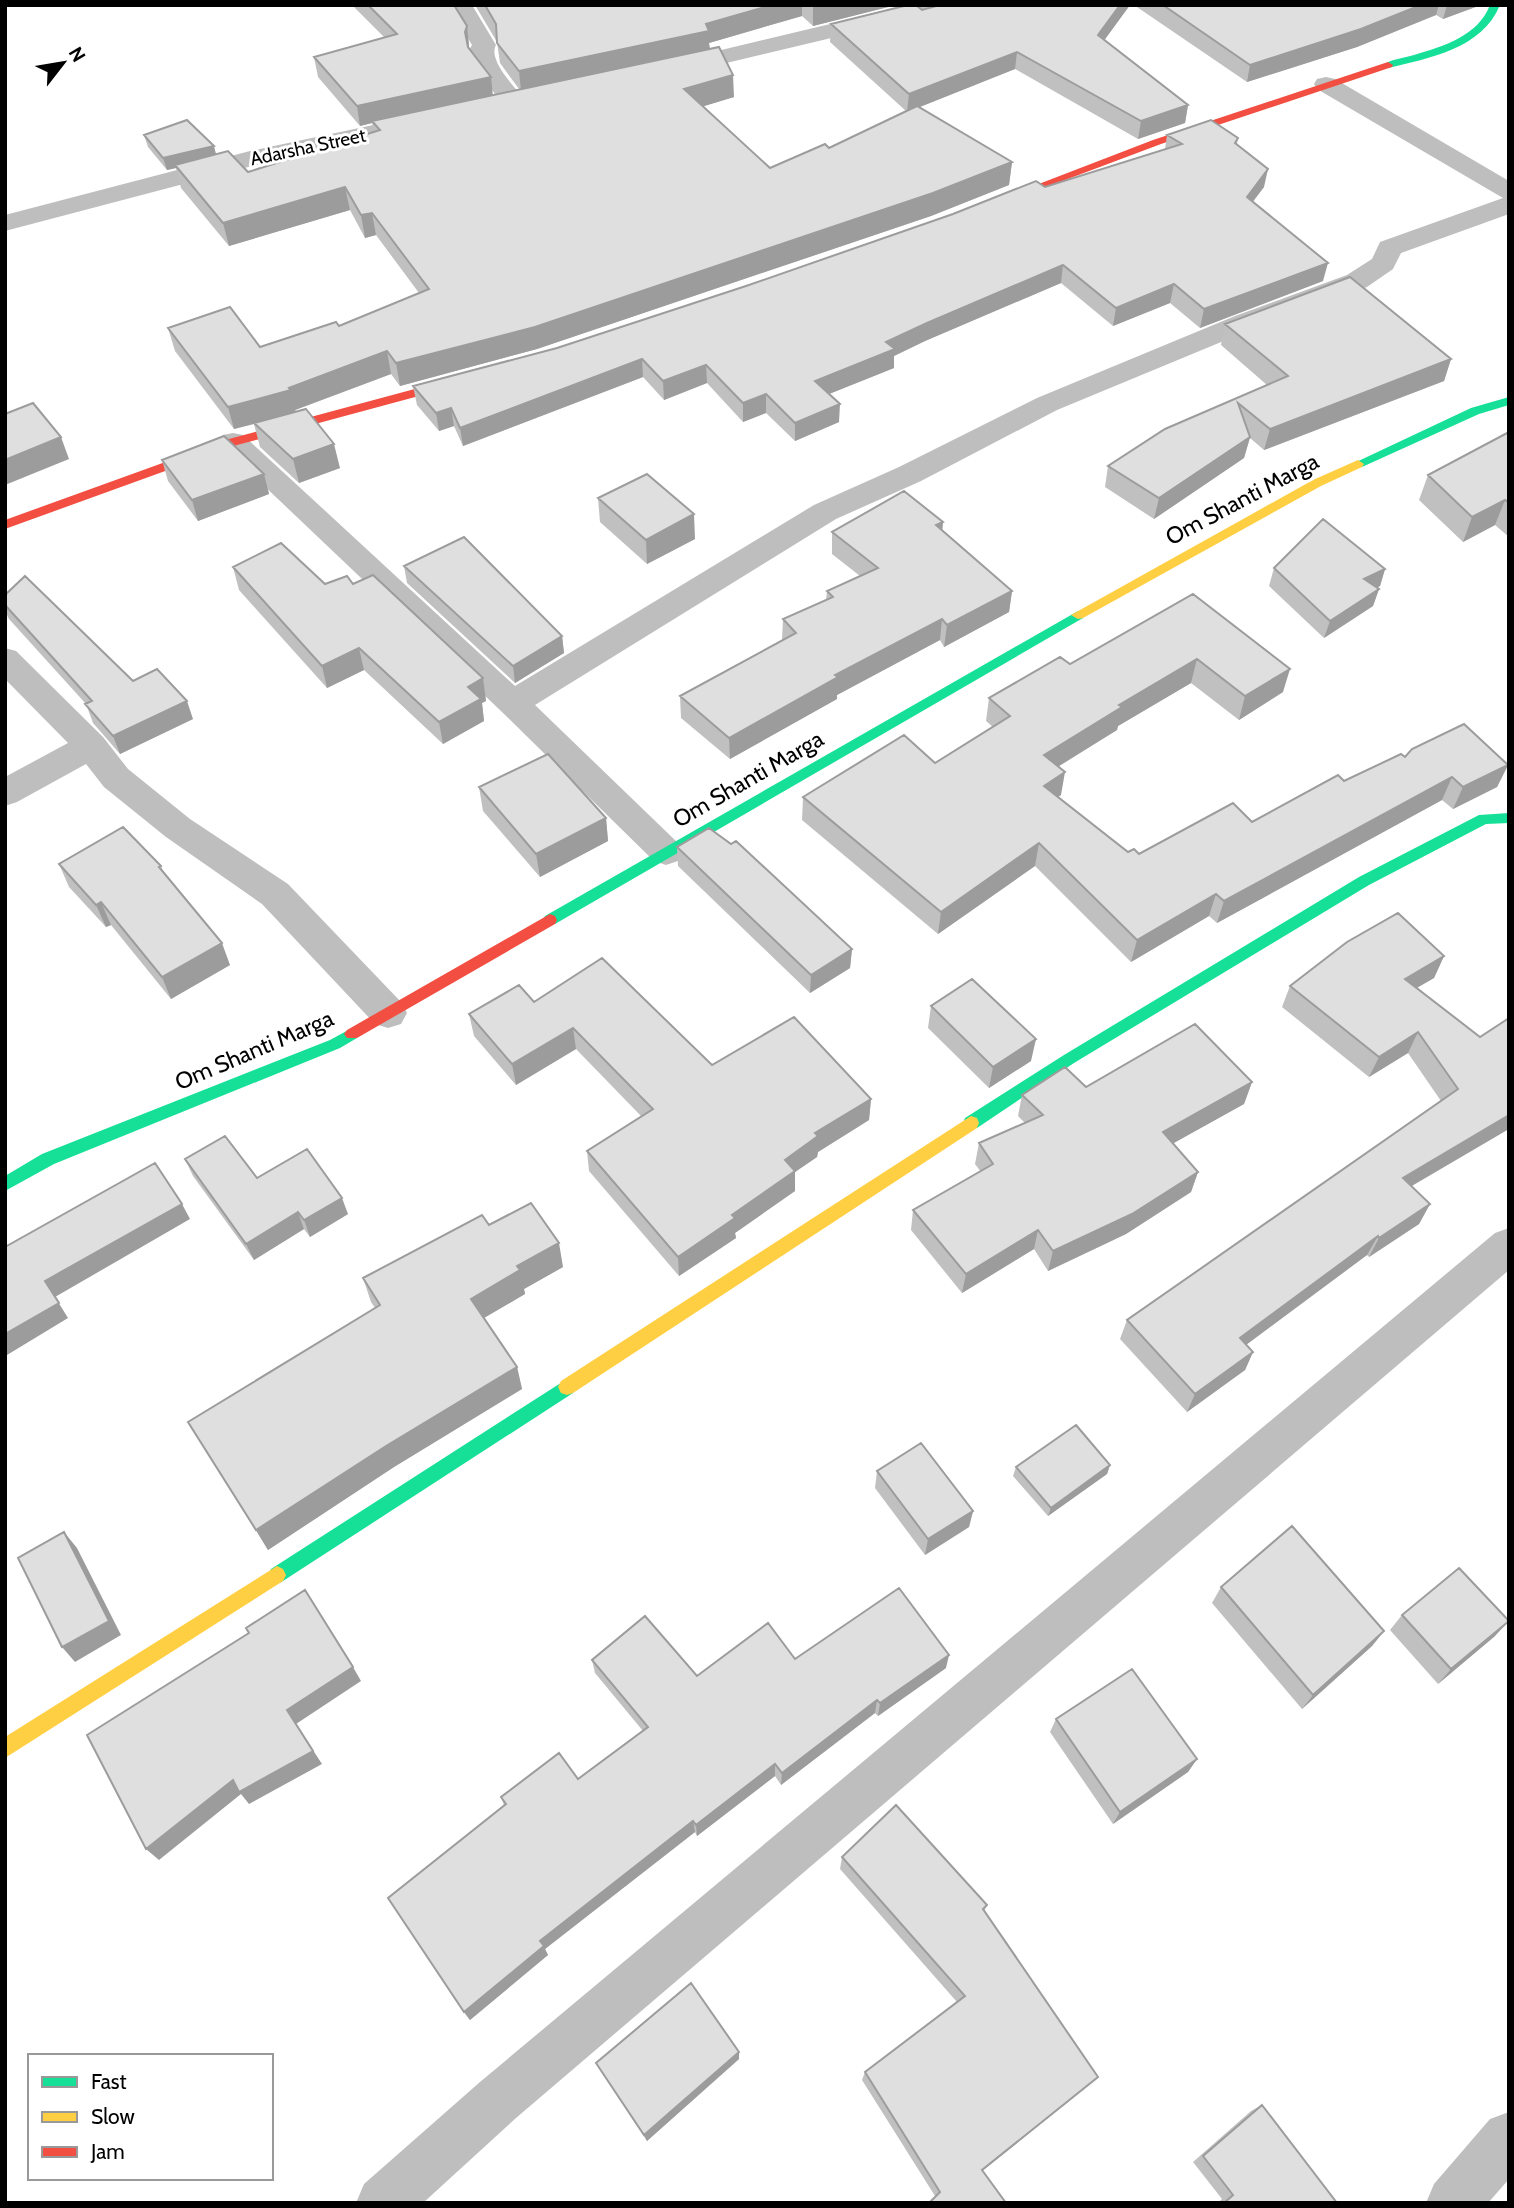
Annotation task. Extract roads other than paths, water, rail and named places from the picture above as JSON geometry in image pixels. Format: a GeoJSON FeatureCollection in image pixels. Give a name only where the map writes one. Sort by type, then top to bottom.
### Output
{"type":"FeatureCollection","features":[{"type":"Feature","properties":{"kind":"street"},"geometry":{"type":"LineString","coordinates":[[460,5],[484,45],[481,50],[482,60],[515,104]]}},
{"type":"Feature","properties":{"kind":"street"},"geometry":{"type":"LineString","coordinates":[[647,75],[871,24],[941,5]]}},
{"type":"Feature","properties":{"kind":"street"},"geometry":{"type":"LineString","coordinates":[[979,209],[1055,179],[1475,33],[1493,18],[1495,5]]}},
{"type":"Feature","properties":{"kind":"street"},"geometry":{"type":"LineString","coordinates":[[1326,84],[1509,192]]}},
{"type":"Feature","properties":{"kind":"street"},"geometry":{"type":"LineString","coordinates":[[489,110],[541,99]]}},
{"type":"Feature","properties":{"kind":"street","name":"Adarsha Street"},"geometry":{"type":"LineString","coordinates":[[5,223],[250,159],[437,120]]}},
{"type":"Feature","properties":{"kind":"street"},"geometry":{"type":"LineString","coordinates":[[513,703],[825,512],[910,474],[1047,404],[1245,322],[1357,281],[1383,263],[1390,248],[1509,205]]}},
{"type":"Feature","properties":{"kind":"street"},"geometry":{"type":"LineString","coordinates":[[5,525],[233,442],[482,375]]}},
{"type":"Feature","properties":{"kind":"street","name":"Om Shanti Marga"},"geometry":{"type":"LineString","coordinates":[[5,1184],[48,1159],[335,1044],[1052,630],[1317,484],[1475,411],[1509,401]]}},
{"type":"Feature","properties":{"kind":"street"},"geometry":{"type":"LineString","coordinates":[[233,442],[513,703],[666,852]]}},
{"type":"Feature","properties":{"kind":"street"},"geometry":{"type":"LineString","coordinates":[[5,659],[92,746],[116,778],[177,828],[275,894],[388,1013]]}},
{"type":"Feature","properties":{"kind":"street"},"geometry":{"type":"LineString","coordinates":[[5,793],[92,746]]}},
{"type":"Feature","properties":{"kind":"street"},"geometry":{"type":"LineString","coordinates":[[5,1748],[397,1499],[1069,1059],[1364,881],[1484,819],[1509,818]]}},
{"type":"Feature","properties":{"kind":"street"},"geometry":{"type":"LineString","coordinates":[[383,2203],[509,2091],[1509,1245]]}},
{"type":"Feature","properties":{"kind":"street"},"geometry":{"type":"LineString","coordinates":[[1453,2203],[1509,2138]]}}]}
